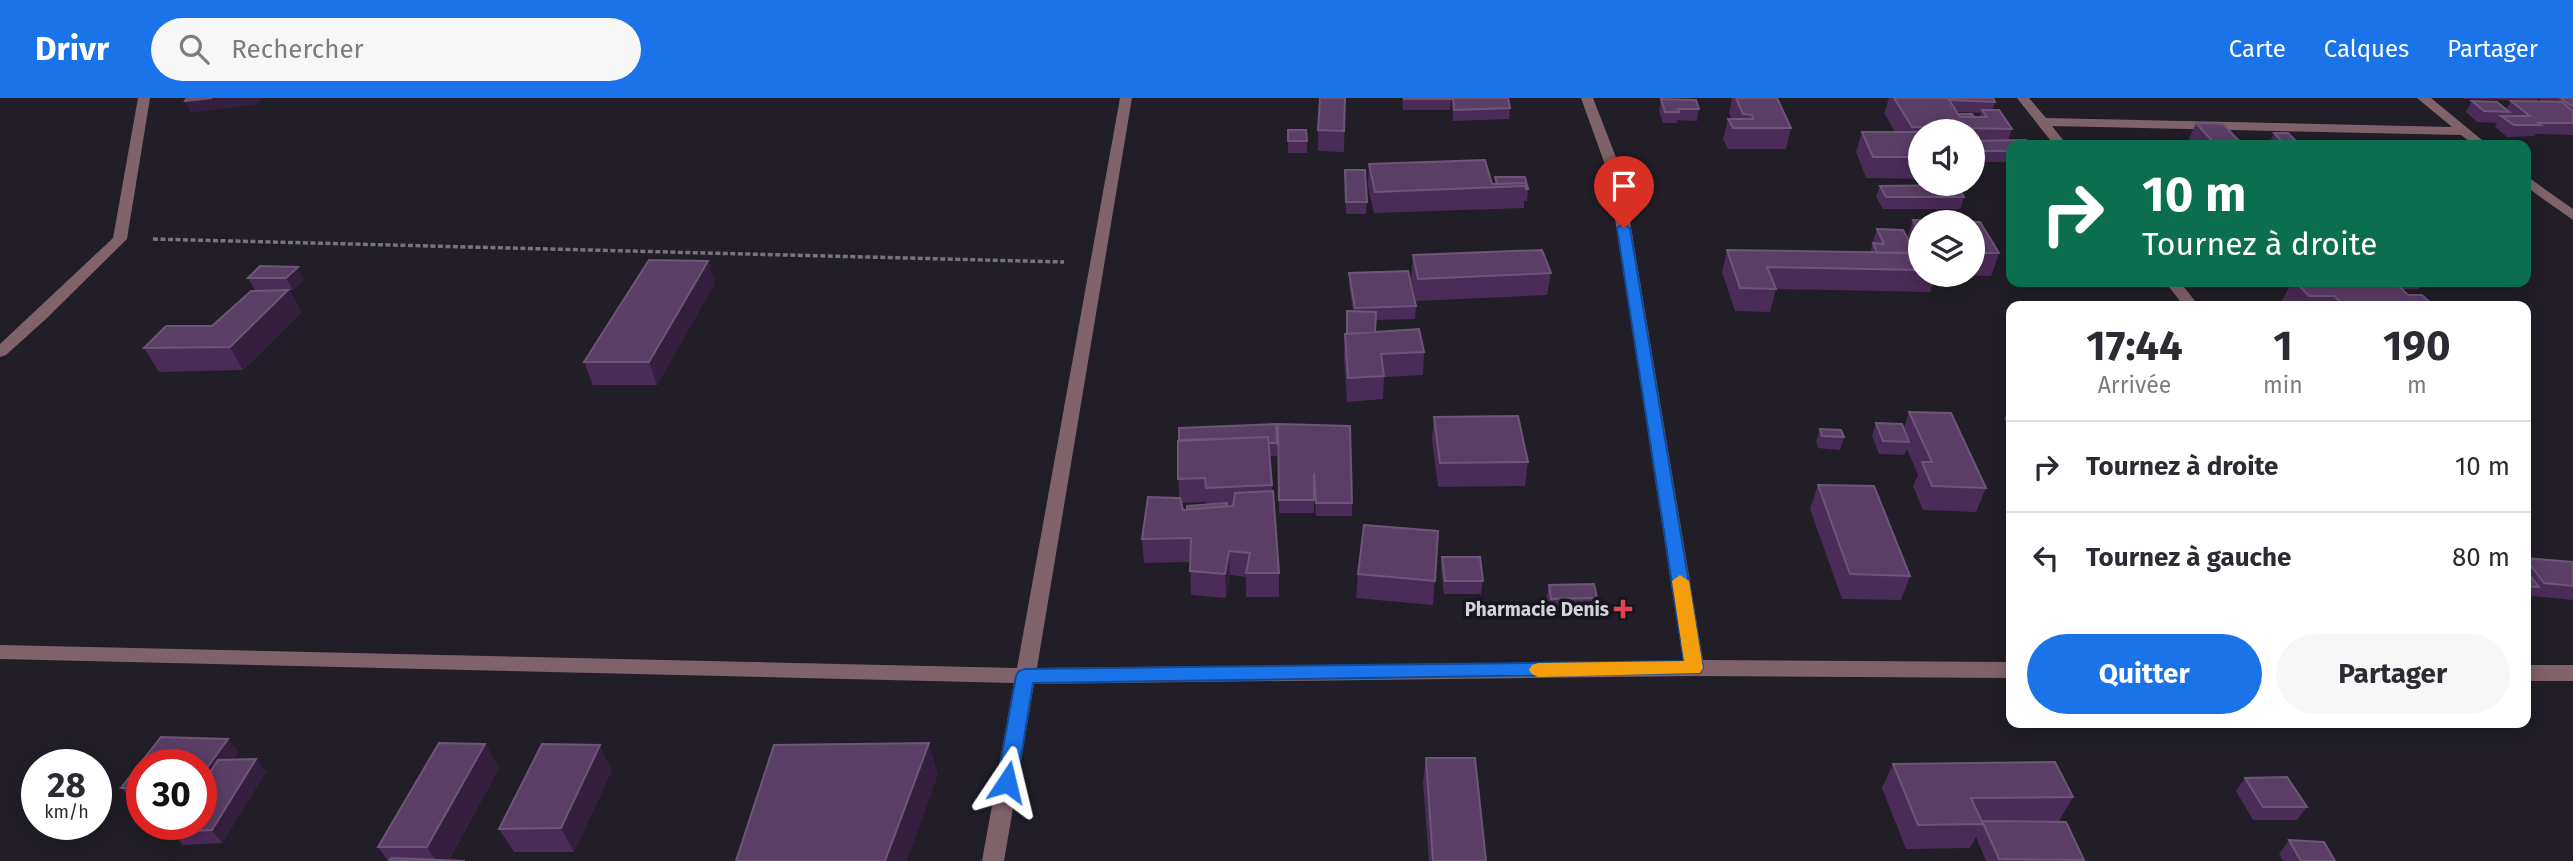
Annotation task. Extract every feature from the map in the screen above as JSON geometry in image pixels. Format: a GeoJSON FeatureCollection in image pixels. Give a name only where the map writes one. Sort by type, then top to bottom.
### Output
{"type":"FeatureCollection","features":[{"type":"Feature","properties":{"kind":"street"},"geometry":{"type":"LineString","coordinates":[[0,352],[120,239],[144,98]]}},
{"type":"Feature","properties":{"kind":"street"},"geometry":{"type":"LineString","coordinates":[[993,861],[1100,263],[1126,98]]}},
{"type":"Feature","properties":{"kind":"street"},"geometry":{"type":"LineString","coordinates":[[1587,98],[1615,173],[1694,668]]}},
{"type":"Feature","properties":{"kind":"street"},"geometry":{"type":"LineString","coordinates":[[2023,98],[2057,140]]}},
{"type":"Feature","properties":{"kind":"street"},"geometry":{"type":"LineString","coordinates":[[2423,98],[2475,140]]}},
{"type":"Feature","properties":{"kind":"street"},"geometry":{"type":"LineString","coordinates":[[2042,122],[2463,131]]}},
{"type":"Feature","properties":{"kind":"street"},"geometry":{"type":"LineString","coordinates":[[2531,184],[2573,216]]}},
{"type":"Feature","properties":{"kind":"street"},"geometry":{"type":"LineString","coordinates":[[2176,287],[2188,301]]}},
{"type":"Feature","properties":{"kind":"street"},"geometry":{"type":"LineString","coordinates":[[0,652],[1025,676],[1694,668],[2006,670]]}},
{"type":"Feature","properties":{"kind":"street"},"geometry":{"type":"LineString","coordinates":[[2531,673],[2573,673]]}},
{"type":"Feature","properties":{"kind":"path"},"geometry":{"type":"LineString","coordinates":[[120,239],[1100,263]]}},
{"type":"Feature","properties":{"kind":"building"},"geometry":{"type":"Polygon","coordinates":[[[187,98],[212,98],[185,101],[187,98]]]}},
{"type":"Feature","properties":{"kind":"building"},"geometry":{"type":"Polygon","coordinates":[[[1320,98],[1345,98],[1344,131],[1318,130],[1320,98]]]}},
{"type":"Feature","properties":{"kind":"building"},"geometry":{"type":"Polygon","coordinates":[[[1451,98],[1451,99],[1404,99],[1451,98]]]}},
{"type":"Feature","properties":{"kind":"building"},"geometry":{"type":"Polygon","coordinates":[[[1453,98],[1508,98],[1510,108],[1454,110],[1453,98]]]}},
{"type":"Feature","properties":{"kind":"building"},"geometry":{"type":"Polygon","coordinates":[[[1736,98],[1777,98],[1791,128],[1733,128],[1728,119],[1753,119],[1752,115],[1743,114],[1736,98]]]}},
{"type":"Feature","properties":{"kind":"building"},"geometry":{"type":"Polygon","coordinates":[[[1894,98],[1948,98],[1960,117],[1987,117],[1982,110],[1999,110],[2012,129],[1985,128],[1985,119],[1908,121],[1894,98]]]}},
{"type":"Feature","properties":{"kind":"building"},"geometry":{"type":"Polygon","coordinates":[[[1948,98],[1993,98],[1995,102],[1949,100],[1948,98]]]}},
{"type":"Feature","properties":{"kind":"building"},"geometry":{"type":"Polygon","coordinates":[[[2560,98],[2573,98],[2573,106],[2572,106],[2560,98]]]}},
{"type":"Feature","properties":{"kind":"building"},"geometry":{"type":"Polygon","coordinates":[[[1661,99],[1696,100],[1699,109],[1665,112],[1661,99]]]}},
{"type":"Feature","properties":{"kind":"building"},"geometry":{"type":"Polygon","coordinates":[[[2472,101],[2497,102],[2509,112],[2484,111],[2472,101]]]}},
{"type":"Feature","properties":{"kind":"building"},"geometry":{"type":"Polygon","coordinates":[[[2511,101],[2562,102],[2573,111],[2573,123],[2514,125],[2501,116],[2530,116],[2511,101]]]}},
{"type":"Feature","properties":{"kind":"building"},"geometry":{"type":"Polygon","coordinates":[[[1958,114],[1972,114],[1974,117],[1960,117],[1958,114]]]}},
{"type":"Feature","properties":{"kind":"building"},"geometry":{"type":"Polygon","coordinates":[[[2196,123],[2223,124],[2238,140],[2211,140],[2196,123]]]}},
{"type":"Feature","properties":{"kind":"building"},"geometry":{"type":"Polygon","coordinates":[[[1288,130],[1306,130],[1307,141],[1288,141],[1288,130]]]}},
{"type":"Feature","properties":{"kind":"building"},"geometry":{"type":"Polygon","coordinates":[[[1862,132],[1908,132],[1908,157],[1873,157],[1862,132]]]}},
{"type":"Feature","properties":{"kind":"building"},"geometry":{"type":"Polygon","coordinates":[[[2274,133],[2288,133],[2295,140],[2280,140],[2274,133]]]}},
{"type":"Feature","properties":{"kind":"building"},"geometry":{"type":"Polygon","coordinates":[[[2006,140],[2006,151],[1985,151],[1985,141],[2006,140]]]}},
{"type":"Feature","properties":{"kind":"building"},"geometry":{"type":"Polygon","coordinates":[[[1485,160],[1492,184],[1526,183],[1526,186],[1375,192],[1369,164],[1485,160]]]}},
{"type":"Feature","properties":{"kind":"building"},"geometry":{"type":"Polygon","coordinates":[[[1345,170],[1365,170],[1367,202],[1346,202],[1345,170]]]}},
{"type":"Feature","properties":{"kind":"building"},"geometry":{"type":"Polygon","coordinates":[[[1495,177],[1525,177],[1528,189],[1526,183],[1497,184],[1495,177]]]}},
{"type":"Feature","properties":{"kind":"building"},"geometry":{"type":"Polygon","coordinates":[[[1880,186],[1908,186],[1908,196],[1964,197],[1886,197],[1880,186]]]}},
{"type":"Feature","properties":{"kind":"building"},"geometry":{"type":"Polygon","coordinates":[[[1877,229],[1903,230],[1908,240],[1908,253],[1877,253],[1873,243],[1884,244],[1877,229]]]}},
{"type":"Feature","properties":{"kind":"building"},"geometry":{"type":"Polygon","coordinates":[[[1985,230],[1999,253],[1985,253],[1985,230]]]}},
{"type":"Feature","properties":{"kind":"building"},"geometry":{"type":"Polygon","coordinates":[[[1542,250],[1551,273],[1418,279],[1413,255],[1542,250]]]}},
{"type":"Feature","properties":{"kind":"building"},"geometry":{"type":"Polygon","coordinates":[[[1727,250],[1908,253],[1908,270],[1767,267],[1776,289],[1740,288],[1727,250]]]}},
{"type":"Feature","properties":{"kind":"building"},"geometry":{"type":"Polygon","coordinates":[[[649,260],[708,261],[649,362],[584,362],[649,260]]]}},
{"type":"Feature","properties":{"kind":"building"},"geometry":{"type":"Polygon","coordinates":[[[260,266],[298,267],[286,278],[248,278],[260,266]]]}},
{"type":"Feature","properties":{"kind":"building"},"geometry":{"type":"Polygon","coordinates":[[[1408,271],[1416,306],[1355,308],[1349,273],[1408,271]]]}},
{"type":"Feature","properties":{"kind":"building"},"geometry":{"type":"Polygon","coordinates":[[[2301,287],[2400,287],[2408,295],[2422,295],[2429,301],[2340,301],[2334,296],[2309,296],[2301,287]]]}},
{"type":"Feature","properties":{"kind":"building"},"geometry":{"type":"Polygon","coordinates":[[[288,290],[230,347],[144,348],[166,326],[212,326],[251,291],[288,290]]]}},
{"type":"Feature","properties":{"kind":"building"},"geometry":{"type":"Polygon","coordinates":[[[1347,311],[1376,312],[1375,332],[1347,334],[1347,311]]]}},
{"type":"Feature","properties":{"kind":"building"},"geometry":{"type":"Polygon","coordinates":[[[1419,329],[1424,352],[1381,354],[1384,376],[1348,378],[1345,334],[1419,329]]]}},
{"type":"Feature","properties":{"kind":"building"},"geometry":{"type":"Polygon","coordinates":[[[1909,412],[1951,413],[1986,488],[1932,486],[1922,462],[1932,462],[1909,412]]]}},
{"type":"Feature","properties":{"kind":"building"},"geometry":{"type":"Polygon","coordinates":[[[1518,416],[1528,462],[1440,463],[1434,417],[1518,416]]]}},
{"type":"Feature","properties":{"kind":"building"},"geometry":{"type":"Polygon","coordinates":[[[1876,423],[1902,424],[1909,442],[1883,441],[1876,423]]]}},
{"type":"Feature","properties":{"kind":"building"},"geometry":{"type":"Polygon","coordinates":[[[1276,424],[1277,443],[1269,443],[1268,437],[1179,440],[1179,428],[1276,424]]]}},
{"type":"Feature","properties":{"kind":"building"},"geometry":{"type":"Polygon","coordinates":[[[1278,424],[1350,426],[1352,503],[1316,503],[1314,473],[1314,500],[1279,500],[1278,424]]]}},
{"type":"Feature","properties":{"kind":"building"},"geometry":{"type":"Polygon","coordinates":[[[1820,429],[1841,430],[1844,437],[1822,436],[1820,429]]]}},
{"type":"Feature","properties":{"kind":"building"},"geometry":{"type":"Polygon","coordinates":[[[1268,437],[1272,485],[1206,488],[1205,478],[1178,479],[1178,441],[1268,437]]]}},
{"type":"Feature","properties":{"kind":"building"},"geometry":{"type":"Polygon","coordinates":[[[1818,485],[1874,486],[1910,576],[1850,574],[1818,485]]]}},
{"type":"Feature","properties":{"kind":"building"},"geometry":{"type":"Polygon","coordinates":[[[1273,491],[1279,573],[1246,573],[1250,553],[1229,551],[1225,574],[1190,571],[1191,538],[1142,539],[1148,497],[1180,498],[1183,510],[1233,506],[1235,493],[1273,491]]]}},
{"type":"Feature","properties":{"kind":"building"},"geometry":{"type":"Polygon","coordinates":[[[1227,503],[1227,506],[1187,509],[1187,506],[1227,503]]]}},
{"type":"Feature","properties":{"kind":"building"},"geometry":{"type":"Polygon","coordinates":[[[1364,525],[1438,531],[1435,581],[1358,574],[1364,525]]]}},
{"type":"Feature","properties":{"kind":"building"},"geometry":{"type":"Polygon","coordinates":[[[1442,557],[1480,557],[1483,581],[1445,581],[1442,557]]]}},
{"type":"Feature","properties":{"kind":"building"},"geometry":{"type":"Polygon","coordinates":[[[2531,558],[2573,562],[2573,586],[2544,583],[2531,566],[2531,558]]]}},
{"type":"Feature","properties":{"kind":"building"},"geometry":{"type":"Polygon","coordinates":[[[2531,577],[2539,587],[2531,586],[2531,577]]]}},
{"type":"Feature","properties":{"kind":"building"},"geometry":{"type":"Polygon","coordinates":[[[1594,584],[1597,598],[1551,599],[1549,585],[1594,584]]]}},
{"type":"Feature","properties":{"kind":"building"},"geometry":{"type":"Polygon","coordinates":[[[161,737],[228,739],[217,754],[217,749],[152,749],[161,737]]]}},
{"type":"Feature","properties":{"kind":"building"},"geometry":{"type":"Polygon","coordinates":[[[439,743],[485,744],[427,847],[378,847],[439,743]]]}},
{"type":"Feature","properties":{"kind":"building"},"geometry":{"type":"Polygon","coordinates":[[[929,743],[885,861],[736,861],[774,745],[929,743]]]}},
{"type":"Feature","properties":{"kind":"building"},"geometry":{"type":"Polygon","coordinates":[[[542,744],[600,745],[561,828],[499,829],[542,744]]]}},
{"type":"Feature","properties":{"kind":"building"},"geometry":{"type":"Polygon","coordinates":[[[1426,758],[1475,758],[1486,861],[1433,861],[1426,758]]]}},
{"type":"Feature","properties":{"kind":"building"},"geometry":{"type":"Polygon","coordinates":[[[256,759],[217,822],[217,762],[256,759]]]}},
{"type":"Feature","properties":{"kind":"building"},"geometry":{"type":"Polygon","coordinates":[[[2055,762],[2073,797],[1971,798],[1983,824],[1918,825],[1893,764],[2055,762]]]}},
{"type":"Feature","properties":{"kind":"building"},"geometry":{"type":"Polygon","coordinates":[[[2287,777],[2307,807],[2263,807],[2245,778],[2287,777]]]}},
{"type":"Feature","properties":{"kind":"building"},"geometry":{"type":"Polygon","coordinates":[[[1982,821],[2066,822],[2084,860],[1999,859],[1982,821]]]}},
{"type":"Feature","properties":{"kind":"building"},"geometry":{"type":"Polygon","coordinates":[[[2289,840],[2324,842],[2335,861],[2301,861],[2289,840]]]}},
{"type":"Feature","properties":{"kind":"building"},"geometry":{"type":"Polygon","coordinates":[[[391,858],[465,861],[389,861],[391,858]]]}},
{"type":"Feature","properties":{"kind":"slow traffic"},"geometry":{"type":"LineString","coordinates":[[1538,670],[1694,668],[1680,581]]}},
{"type":"Feature","properties":{"kind":"place","name":"Pharmacie Denis"},"geometry":{"type":"Point","coordinates":[1623,609]}},
{"type":"Feature","properties":{"kind":"route"},"geometry":{"type":"LineString","coordinates":[[1007,782],[1025,676],[1694,668],[1624,228]]}}]}
